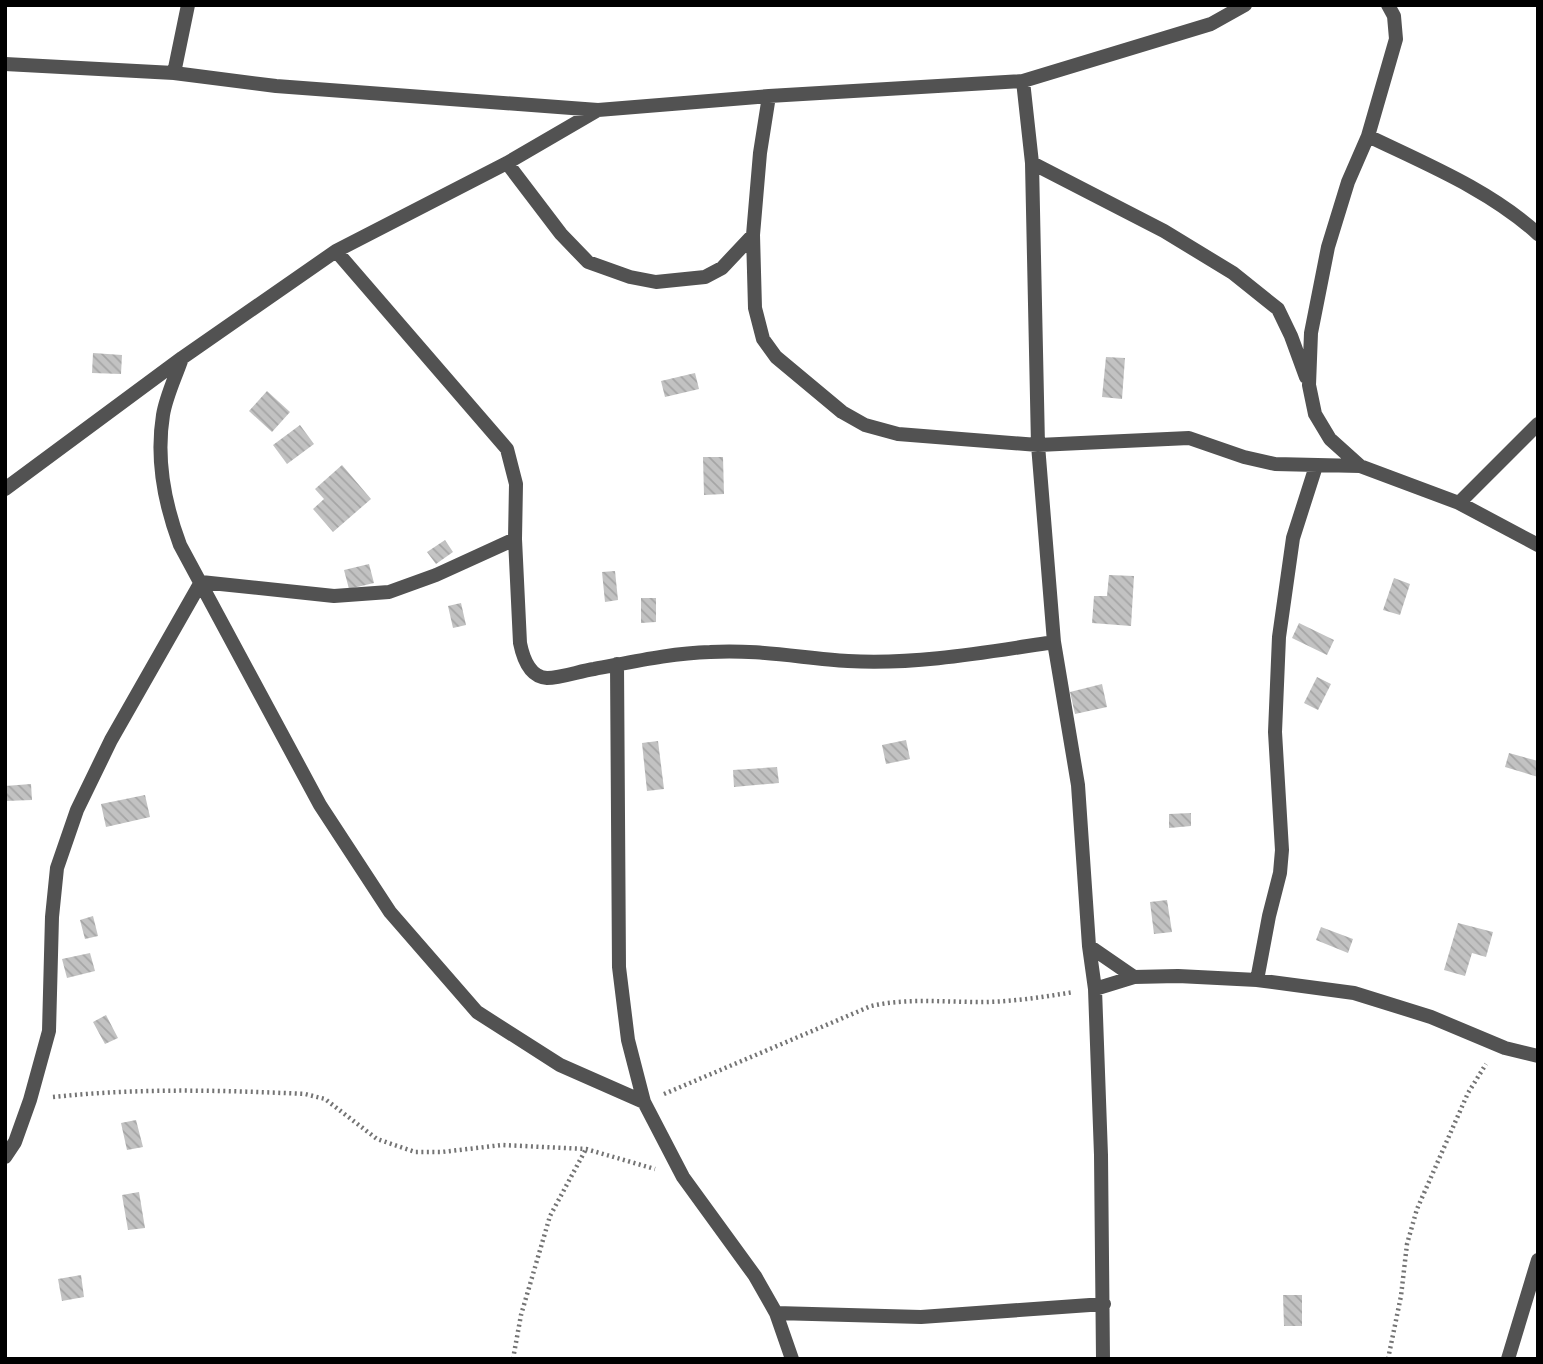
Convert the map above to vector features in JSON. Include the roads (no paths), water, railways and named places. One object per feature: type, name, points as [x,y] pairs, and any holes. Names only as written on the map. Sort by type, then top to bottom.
[{"type":"street","points":[[174,73],[188,5]]},
{"type":"street","points":[[5,64],[174,73],[276,86],[598,110],[769,96],[1023,81],[1211,24],[1245,5]]},
{"type":"street","points":[[1309,385],[1311,333],[1328,247],[1348,182],[1368,136],[1396,39],[1394,16],[1388,5]]},
{"type":"street","points":[[1023,81],[1032,163],[1038,445],[1055,642],[1078,785],[1089,946],[1095,989],[1104,1304],[1103,1359]]},
{"type":"street","points":[[769,96],[753,235],[755,308],[763,339],[776,357],[842,412],[865,425],[898,434],[1038,445],[1189,438],[1244,457],[1275,464],[1360,466],[1459,503],[1538,545]]},
{"type":"street","points":[[5,489],[182,358],[336,251],[507,163],[598,110]]},
{"type":"street","points":[[1368,136],[1449,175],[1517,215],[1538,234]]},
{"type":"street","points":[[507,163],[561,234],[588,262],[630,277],[656,282],[705,277],[722,268],[753,235]]},
{"type":"street","points":[[1032,163],[1164,232],[1233,273],[1278,309],[1309,385],[1315,414],[1330,439],[1360,466]]},
{"type":"street","points":[[336,251],[507,449],[516,484],[515,539],[520,643],[523,659],[534,674],[547,678],[617,664],[709,652],[780,653],[849,661],[909,660],[1055,642]]},
{"type":"street","points":[[182,358],[163,414],[161,450],[169,517],[180,545],[320,805],[390,912],[477,1012],[561,1065],[644,1102]]},
{"type":"street","points":[[1459,503],[1538,424]]},
{"type":"street","points":[[1257,980],[1280,873],[1282,850],[1275,732],[1279,637],[1293,538],[1316,466]]},
{"type":"street","points":[[201,582],[334,596],[389,592],[436,575],[515,539]]},
{"type":"street","points":[[5,1157],[15,1142],[30,1100],[48,1031],[52,917],[57,868],[77,810],[111,740],[201,582]]},
{"type":"street","points":[[617,664],[619,967],[628,1040],[644,1102],[683,1177],[755,1276],[776,1313],[792,1359]]},
{"type":"street","points":[[1089,946],[1133,977]]},
{"type":"street","points":[[1095,989],[1133,977],[1178,976],[1257,980],[1354,993],[1431,1017],[1505,1048],[1538,1056]]},
{"type":"street","points":[[1508,1359],[1538,1260]]},
{"type":"street","points":[[776,1313],[921,1317],[1104,1304]]}]
